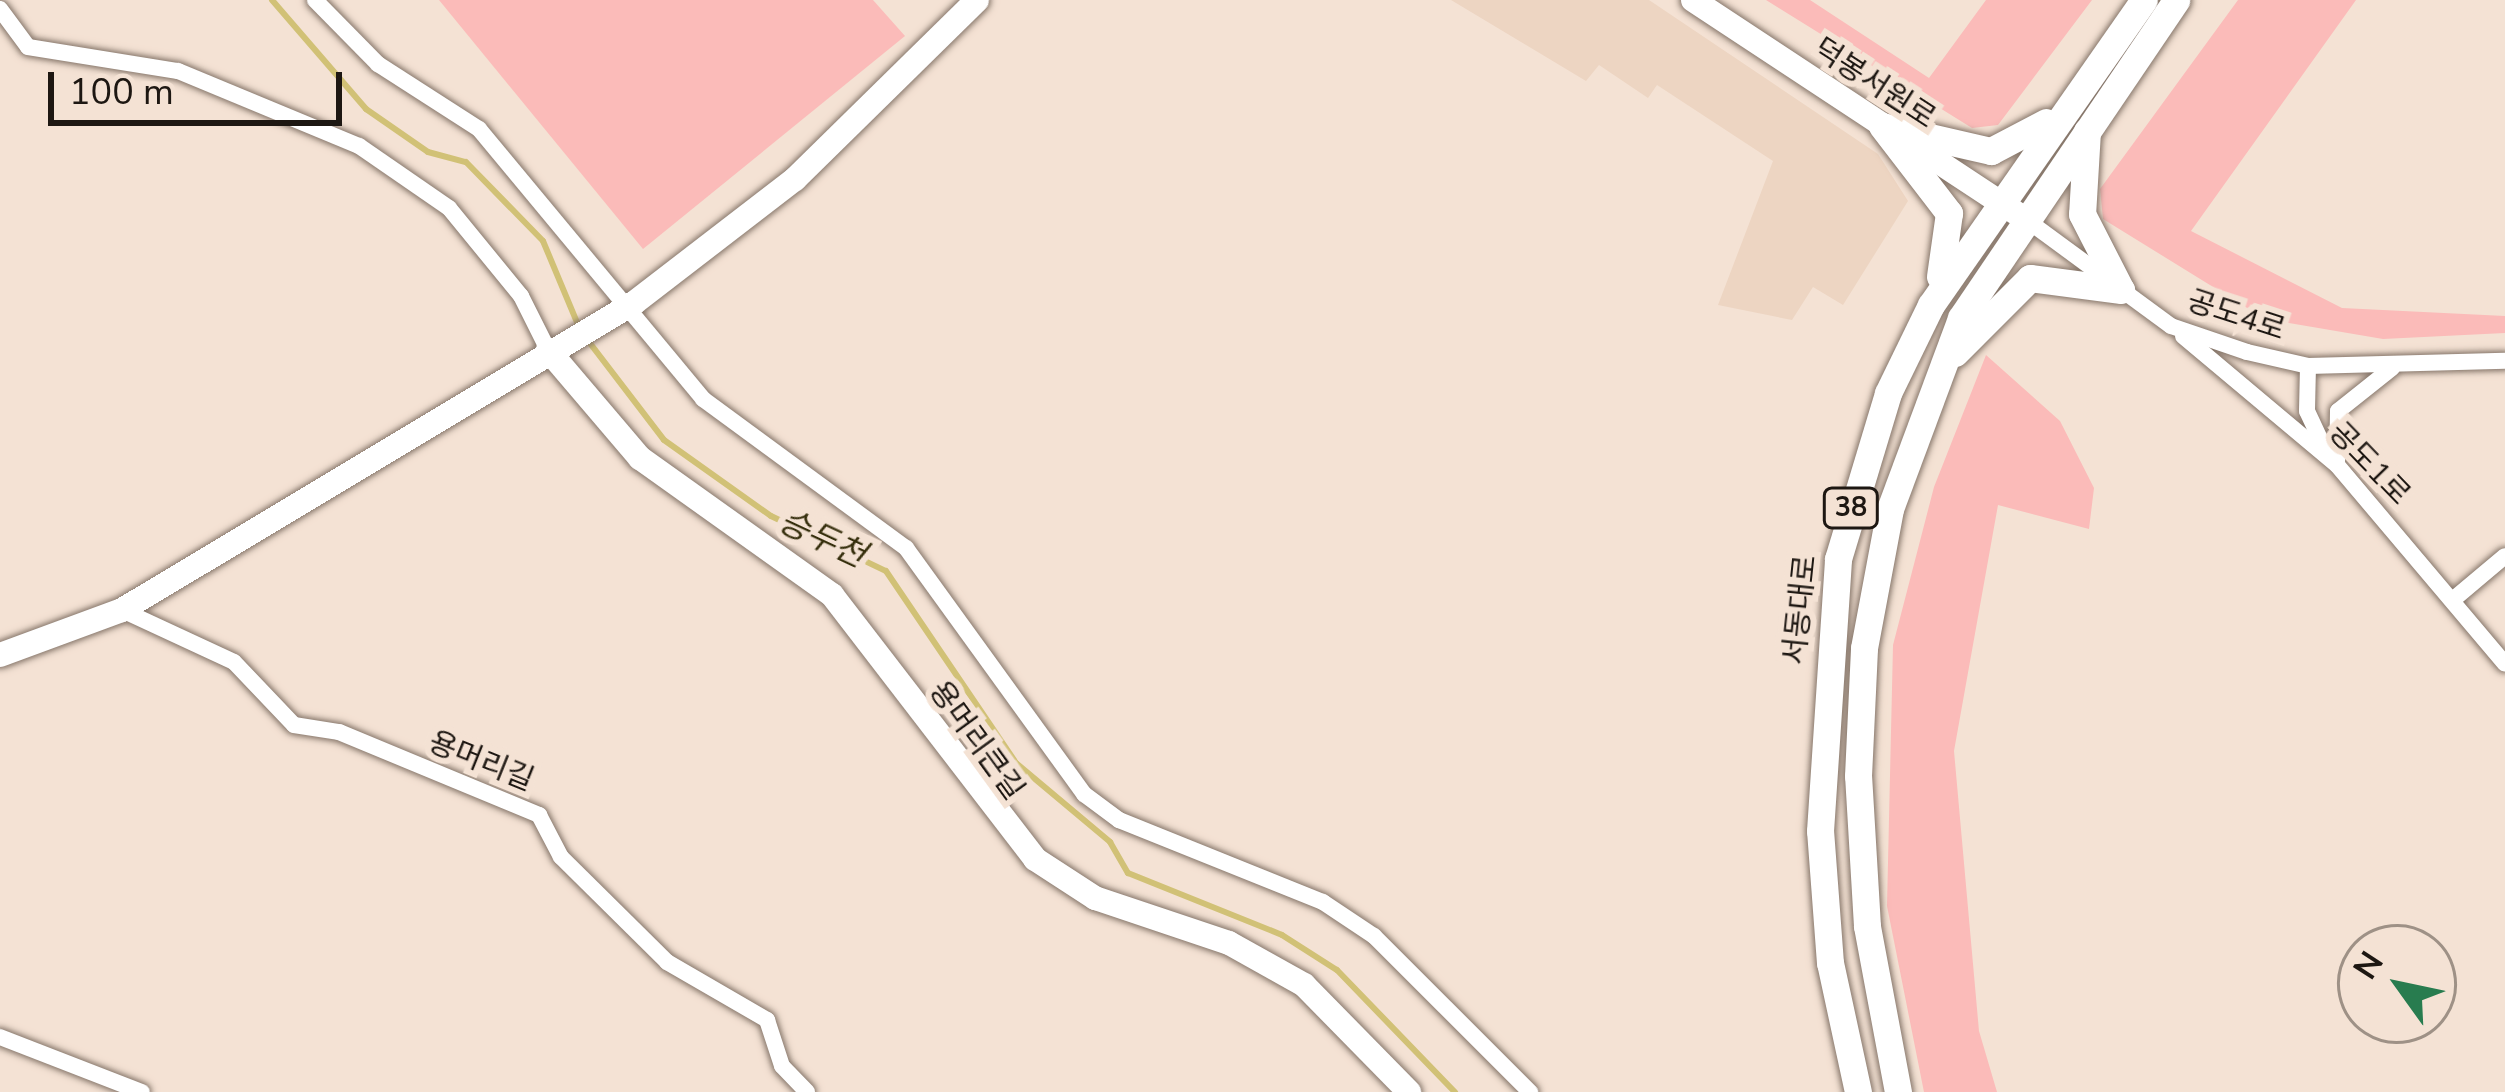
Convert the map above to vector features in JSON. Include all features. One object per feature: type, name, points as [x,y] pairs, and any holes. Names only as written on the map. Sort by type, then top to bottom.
[{"type":"main road","name":"서동대로","points":[[2079,115],[2144,0]]},
{"type":"main road","name":"서동대로","points":[[1858,1092],[1830,963],[1820,831],[1838,559],[1888,393],[1931,305],[2011,210],[2079,115],[2176,0]]},
{"type":"main road","points":[[1882,126],[1991,151],[2079,115],[2082,214],[2121,290]]},
{"type":"main road","points":[[1882,126],[1949,213],[1931,305]]},
{"type":"main road","name":"서동대로","points":[[1898,1092],[1867,926],[1860,709],[1879,555],[1940,370],[2011,210]]},
{"type":"main road","points":[[1940,370],[2030,278],[2121,290]]},
{"type":"street","points":[[315,0],[378,64],[479,129],[736,430],[907,548],[1084,794],[1119,820],[1324,902],[1374,936],[1530,1092]]},
{"type":"street","points":[[0,655],[122,610],[628,306],[794,179],[977,0]]},
{"type":"street","name":"덕봉서원로","points":[[1693,0],[2011,210]]},
{"type":"street","points":[[0,9],[28,47],[178,70],[359,146],[448,208],[559,346]]},
{"type":"street","name":"공도4로","points":[[2011,210],[2171,326],[2308,366],[2505,361]]},
{"type":"street","name":"공도1로","points":[[2171,326],[2338,465],[2455,598],[2505,664]]},
{"type":"street","name":"용머리큰길","points":[[559,346],[640,458],[832,596],[1035,860],[1095,898],[1228,943],[1304,985],[1409,1092]]},
{"type":"street","points":[[2308,366],[2307,411],[2338,465]]},
{"type":"street","points":[[2338,465],[2338,411],[2395,366]]},
{"type":"street","points":[[2455,598],[2505,556]]},
{"type":"street","name":"용머리길","points":[[122,610],[234,662],[294,725],[339,732],[539,815],[561,857],[667,962],[767,1020],[782,1066],[807,1092]]},
{"type":"street","points":[[0,1037],[142,1092]]},
{"type":"shaded area","points":[[439,0],[873,0],[905,36],[643,249]]},
{"type":"shaded area","points":[[1451,0],[1649,0],[1878,154],[1908,201],[1843,305],[1813,287],[1792,320],[1718,305],[1773,161],[1657,85],[1648,98],[1599,65],[1586,81]]},
{"type":"shaded area","points":[[1766,0],[1810,0],[1929,78],[1986,0],[2092,0],[1998,125],[1972,128]]},
{"type":"shaded area","points":[[2238,0],[2356,0],[2191,231],[2342,308],[2505,316],[2505,333],[2383,339],[2265,319],[2103,219],[2100,189]]},
{"type":"shaded area","points":[[1986,355],[2060,421],[2094,488],[2089,529],[1998,505],[1954,751],[1979,1031],[1997,1092],[1924,1092],[1887,906],[1893,645],[1934,487]]},
{"type":"waterway","name":"승두천","points":[[272,0],[366,109],[428,152],[466,162],[543,241],[579,327]]},
{"type":"waterway","points":[[586,338],[664,440],[771,516],[886,571],[1016,763],[1110,842],[1128,873],[1282,935],[1337,970],[1455,1092]]}]
